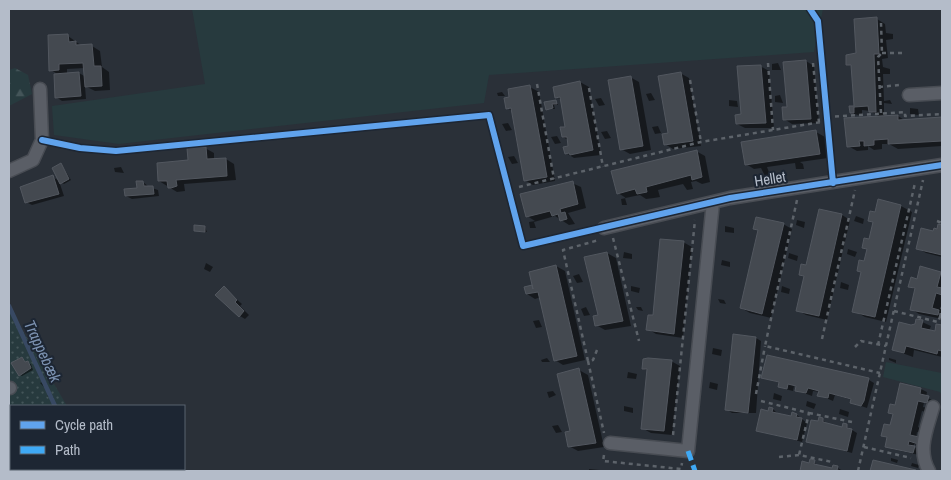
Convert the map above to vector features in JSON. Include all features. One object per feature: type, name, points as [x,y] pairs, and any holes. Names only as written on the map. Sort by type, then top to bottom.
[{"type":"street","points":[[9,171],[33,160],[42,140],[40,89]]},
{"type":"street","points":[[909,90],[942,93]]},
{"type":"street","name":"Hellet","points":[[609,230],[713,202],[942,165]]},
{"type":"street","points":[[610,443],[688,451],[713,202]]},
{"type":"street","points":[[926,466],[922,450],[933,407]]},
{"type":"path","points":[[880,113],[878,57],[882,53],[881,23]]},
{"type":"path","points":[[882,53],[906,53]]},
{"type":"path","points":[[768,63],[773,130]]},
{"type":"path","points":[[814,63],[819,123]]},
{"type":"path","points":[[690,80],[700,142]]},
{"type":"path","points":[[537,84],[554,179]]},
{"type":"path","points":[[879,87],[909,90]]},
{"type":"path","points":[[589,88],[603,167]]},
{"type":"path","points":[[826,107],[828,130]]},
{"type":"path","points":[[519,188],[700,142],[819,123],[827,119],[880,113],[905,112],[905,116],[942,114]]},
{"type":"path","points":[[858,471],[894,311],[922,168]]},
{"type":"path","points":[[878,345],[922,168]]},
{"type":"path","points":[[822,340],[856,192],[854,179]]},
{"type":"path","points":[[756,394],[798,200],[796,188]]},
{"type":"path","points":[[639,341],[609,230],[563,250],[603,430],[610,443],[604,452],[603,461],[681,469],[677,450],[695,217],[693,207]]},
{"type":"path","points":[[937,221],[942,222]]},
{"type":"path","points":[[894,311],[938,322],[941,318],[942,307]]},
{"type":"path","points":[[855,347],[861,341],[886,346]]},
{"type":"path","points":[[765,346],[880,373]]},
{"type":"path","points":[[588,361],[592,360],[597,350]]},
{"type":"path","points":[[761,401],[852,422]]},
{"type":"path","points":[[799,455],[809,413]]},
{"type":"path","points":[[864,447],[926,466]]},
{"type":"path","points":[[779,457],[799,455],[832,462]]},
{"type":"green space","points":[[192,9],[823,9],[814,52],[489,75],[484,103],[119,144],[54,135],[52,106],[205,84]]},
{"type":"green space","points":[[15,68],[28,75],[32,94],[9,106],[9,70]]},
{"type":"green space","points":[[9,307],[66,405],[10,405],[10,470],[105,471],[9,471]]},
{"type":"green space","points":[[886,362],[942,373],[942,396],[940,392],[883,377]]},
{"type":"building","points":[[877,17],[879,54],[874,54],[876,112],[869,112],[868,106],[854,107],[854,113],[850,113],[849,106],[854,106],[851,65],[846,65],[846,55],[856,53],[854,19]]},
{"type":"building","points":[[68,34],[69,42],[76,41],[76,45],[92,44],[94,66],[101,66],[102,86],[85,87],[83,63],[59,64],[59,70],[49,71],[48,35]]},
{"type":"building","points":[[806,60],[811,119],[783,120],[782,107],[787,107],[783,62]]},
{"type":"building","points":[[761,65],[766,123],[736,124],[735,115],[741,114],[737,66]]},
{"type":"building","points":[[79,72],[81,96],[55,98],[54,74]]},
{"type":"building","points":[[681,72],[693,141],[664,145],[662,134],[668,133],[658,76]]},
{"type":"building","points":[[631,76],[643,146],[620,150],[608,80]]},
{"type":"building","points":[[580,81],[593,150],[570,155],[569,153],[565,154],[563,147],[568,146],[567,137],[562,137],[560,127],[565,127],[560,97],[555,98],[553,87]]},
{"type":"building","points":[[530,85],[547,177],[524,181],[511,108],[506,109],[504,98],[509,97],[508,89]]},
{"type":"building","points":[[556,100],[557,104],[552,104],[553,108],[546,110],[544,102]]},
{"type":"building","points":[[898,115],[898,120],[942,117],[942,141],[888,144],[888,139],[874,140],[874,145],[864,146],[864,141],[859,141],[860,146],[847,147],[844,118]]},
{"type":"building","points":[[816,130],[820,154],[745,165],[741,142]]},
{"type":"building","points":[[206,147],[207,159],[226,158],[227,176],[176,180],[177,186],[171,188],[168,188],[167,181],[158,181],[157,163],[188,160],[187,148]]},
{"type":"building","points":[[697,150],[702,177],[692,180],[691,175],[646,187],[647,192],[637,194],[635,189],[617,194],[611,171]]},
{"type":"building","points":[[61,163],[69,179],[60,184],[52,168]]},
{"type":"building","points":[[53,175],[59,194],[25,203],[20,187]]},
{"type":"building","points":[[136,181],[143,181],[144,186],[153,186],[154,194],[125,196],[124,189],[137,188]]},
{"type":"building","points":[[573,181],[578,204],[560,209],[561,213],[565,212],[567,219],[560,221],[558,214],[552,216],[550,211],[526,217],[520,194]]},
{"type":"building","points":[[878,199],[901,205],[875,317],[852,312],[861,272],[857,271],[859,260],[864,261],[867,249],[862,248],[864,238],[869,239],[873,222],[868,221],[870,211],[875,212]]},
{"type":"building","points":[[819,209],[842,214],[819,316],[796,311],[804,276],[799,275],[801,264],[806,265]]},
{"type":"building","points":[[756,217],[784,223],[762,314],[740,308],[758,230],[753,229]]},
{"type":"building","points":[[938,224],[942,225],[942,255],[916,249],[921,228],[933,231],[934,228],[937,229]]},
{"type":"building","points":[[194,225],[205,226],[205,232],[194,231]]},
{"type":"building","points":[[660,239],[684,241],[674,334],[646,330],[648,315],[653,315]]},
{"type":"building","points":[[607,252],[623,321],[595,326],[593,316],[598,315],[584,257]]},
{"type":"building","points":[[556,265],[577,356],[554,361],[538,292],[526,294],[524,287],[532,285],[533,289],[529,272]]},
{"type":"building","points":[[920,266],[941,272],[937,287],[942,288],[942,295],[936,293],[932,308],[939,310],[938,315],[910,310],[915,288],[908,287],[911,277],[917,279]]},
{"type":"building","points":[[224,286],[244,311],[239,317],[215,295]]},
{"type":"building","points":[[916,319],[923,320],[921,328],[935,331],[936,324],[942,325],[942,351],[938,350],[937,354],[906,346],[904,353],[892,350],[899,322],[911,325],[915,324]]},
{"type":"building","points":[[733,334],[756,337],[748,413],[725,410]]},
{"type":"building","points":[[767,355],[869,378],[864,401],[861,406],[850,403],[851,399],[829,393],[828,398],[817,396],[819,391],[808,388],[806,393],[795,391],[796,386],[788,384],[787,389],[778,387],[779,382],[761,378]]},
{"type":"building","points":[[22,357],[25,362],[28,361],[31,368],[19,376],[11,363]]},
{"type":"building","points":[[643,359],[672,360],[664,431],[641,429],[647,369],[642,369]]},
{"type":"building","points":[[579,368],[596,443],[568,447],[565,432],[570,431],[557,374]]},
{"type":"building","points":[[900,383],[921,388],[920,394],[929,396],[927,403],[918,401],[910,435],[919,437],[918,444],[909,441],[908,445],[915,446],[913,453],[885,447],[887,437],[881,436],[884,424],[890,425],[893,414],[888,413],[890,404],[895,405]]},
{"type":"building","points":[[769,407],[773,408],[772,412],[791,416],[792,412],[797,414],[796,417],[802,418],[797,440],[756,431],[761,409],[768,411]]},
{"type":"building","points":[[819,417],[823,418],[823,422],[842,427],[843,423],[847,424],[847,428],[852,429],[847,451],[806,442],[811,420],[818,421]]},
{"type":"building","points":[[810,459],[815,460],[814,464],[832,468],[833,465],[838,466],[837,470],[842,471],[800,471],[802,461],[809,463]]},
{"type":"building","points":[[873,460],[916,470],[916,471],[870,471]]},
{"type":"waterway","name":"Trappebæk","points":[[9,306],[55,405]]},
{"type":"marked path","points":[[688,451],[695,471]]},
{"type":"cycle path","points":[[810,9],[818,21],[833,183]]},
{"type":"cycle path","points":[[42,140],[80,148],[116,151],[489,115],[523,246],[730,198],[942,165]]}]
